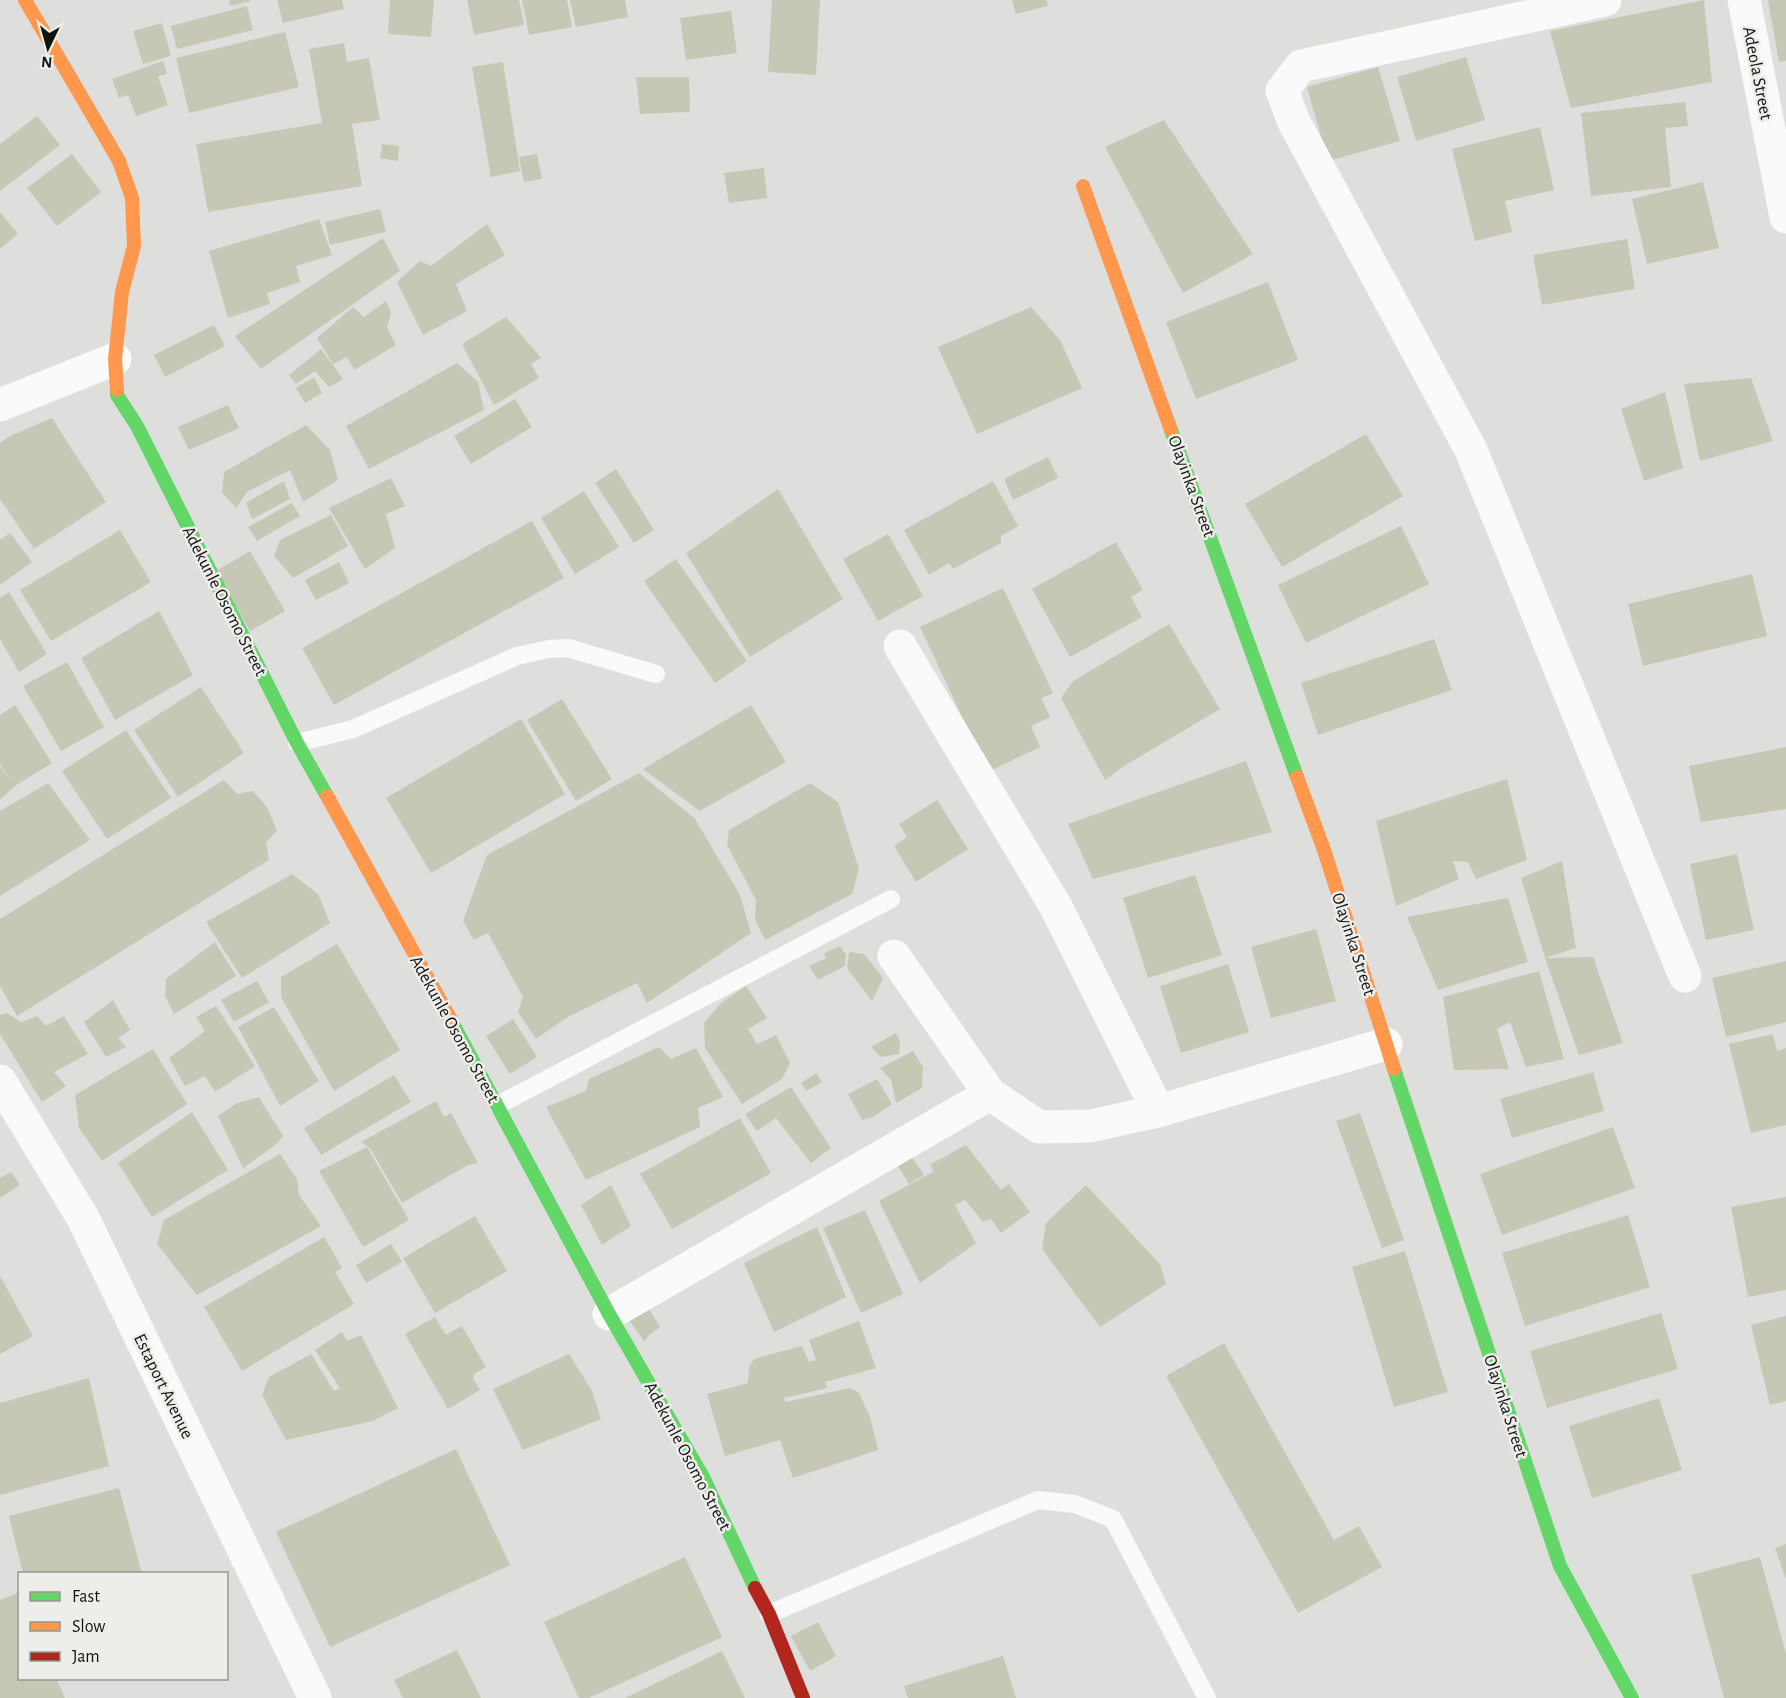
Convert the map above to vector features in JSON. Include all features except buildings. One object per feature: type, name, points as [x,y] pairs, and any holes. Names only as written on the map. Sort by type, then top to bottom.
[{"type":"street","name":"Adekunle Osomo Street","points":[[25,0],[119,160],[132,198],[134,246],[122,292],[115,359],[117,395],[137,426],[297,743],[498,1105],[609,1314],[704,1477],[751,1581],[769,1614],[803,1698]]},
{"type":"street","points":[[1605,0],[1300,66],[1282,91],[1294,122],[1471,450],[1686,976]]},
{"type":"street","name":"Adeola Street","points":[[1744,0],[1786,217]]},
{"type":"street","name":"Olayinka Street","points":[[1083,186],[1324,850],[1386,1044],[1560,1566],[1632,1698]]},
{"type":"street","points":[[0,405],[115,359]]},
{"type":"street","points":[[900,646],[1056,908],[1158,1110]]},
{"type":"street","points":[[894,956],[990,1094],[1040,1127],[1090,1126],[1158,1110],[1386,1044]]},
{"type":"street","name":"Estaport Avenue","points":[[0,1081],[83,1218],[315,1698]]},
{"type":"street","points":[[609,1314],[990,1094]]},
{"type":"lane","points":[[297,743],[353,729],[517,657],[549,649],[568,648],[656,674]]},
{"type":"lane","points":[[498,1105],[891,899]]},
{"type":"lane","points":[[769,1614],[1038,1500],[1075,1504],[1113,1519],[1206,1698]]},
{"type":"traffic: fast","points":[[117,390],[117,395],[137,426],[297,743],[327,796]]},
{"type":"traffic: fast","points":[[1171,430],[1297,777]]},
{"type":"traffic: fast","points":[[451,1020],[609,1314],[703,1477],[755,1588]]},
{"type":"traffic: fast","points":[[1394,1069],[1560,1566],[1632,1698]]},
{"type":"traffic: slow","points":[[25,0],[119,161],[132,198],[134,246],[122,292],[115,359],[117,390]]},
{"type":"traffic: slow","points":[[1083,186],[1171,430]]},
{"type":"traffic: slow","points":[[1297,777],[1324,850],[1394,1069]]},
{"type":"traffic: slow","points":[[327,796],[451,1020]]},
{"type":"traffic: jam","points":[[755,1588],[769,1614],[803,1698]]}]
